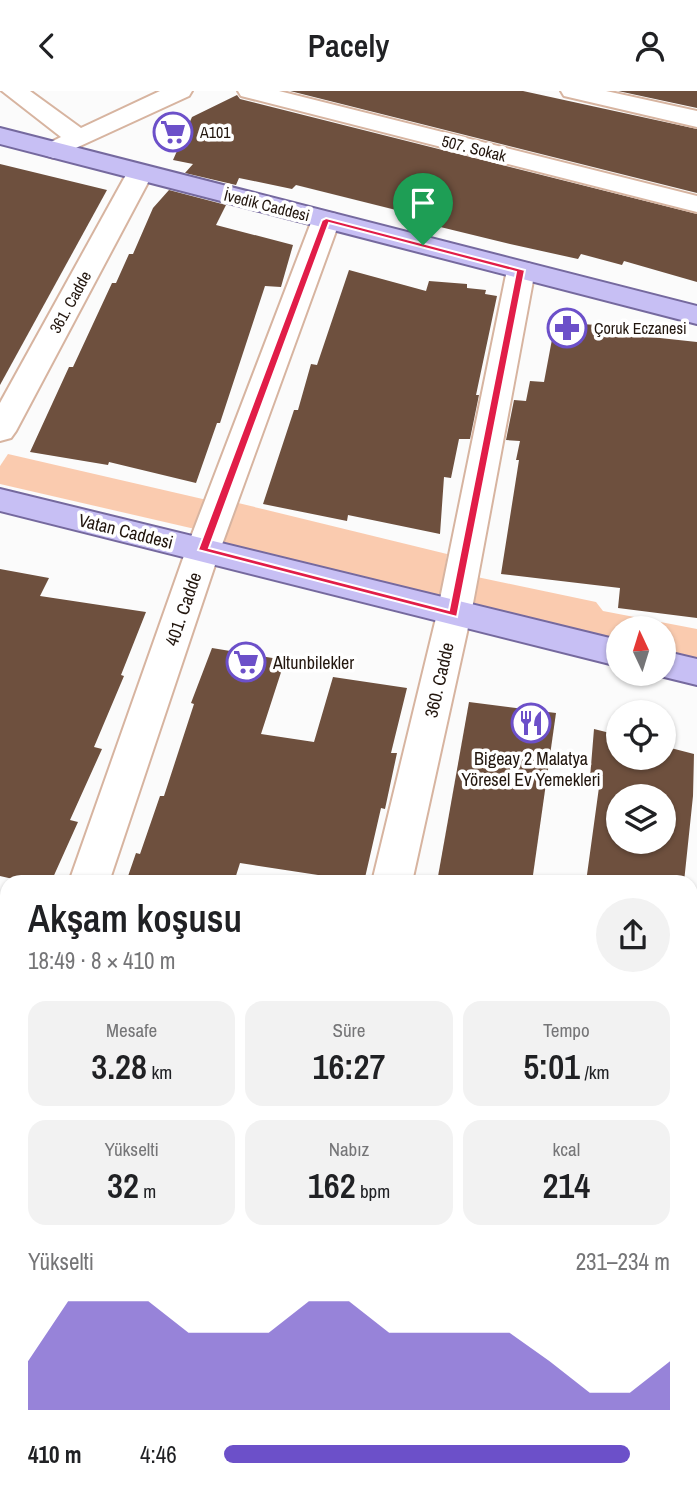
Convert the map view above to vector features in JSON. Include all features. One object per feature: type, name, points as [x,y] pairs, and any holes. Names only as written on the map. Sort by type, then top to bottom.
[{"type":"main road","name":"İvedik Caddesi","points":[[0,136],[697,315]]},
{"type":"main road","name":"Vatan Caddesi","points":[[0,499],[606,650]]},
{"type":"main road","points":[[676,667],[697,672]]},
{"type":"street","points":[[14,91],[79,138]]},
{"type":"street","points":[[54,150],[180,91]]},
{"type":"street","name":"507. Sokak","points":[[250,91],[697,204]]},
{"type":"street","points":[[573,91],[697,119]]},
{"type":"street","name":"361. Cadde","points":[[0,431],[140,173]]},
{"type":"street","name":"401. Cadde","points":[[91,875],[203,550],[326,220]]},
{"type":"street","name":"360. Cadde","points":[[394,875],[454,614],[521,270]]},
{"type":"shaded area","points":[[8,454],[207,500],[195,529],[0,484],[0,466]]},
{"type":"shaded area","points":[[234,502],[447,554],[441,600],[218,541]]},
{"type":"shaded area","points":[[477,577],[596,602],[603,611],[629,616],[606,616],[606,641],[471,606]]},
{"type":"shaded area","points":[[676,625],[697,629],[697,665],[676,659]]},
{"type":"building","points":[[290,91],[523,91],[697,129],[697,193]]},
{"type":"building","points":[[618,91],[697,91],[697,108]]},
{"type":"building","points":[[237,95],[240,99],[697,214],[697,282],[624,261],[622,265],[581,254],[578,259],[510,244],[428,224],[432,219],[296,185],[292,189],[239,178],[236,185],[185,173],[193,164],[173,160],[192,117]]},
{"type":"building","points":[[0,164],[107,190],[0,385]]},
{"type":"building","points":[[169,190],[226,205],[216,225],[293,245],[281,287],[265,286],[220,423],[217,423],[196,483],[109,462],[108,465],[30,452],[112,283],[116,283],[129,254],[133,254],[153,208]]},
{"type":"building","points":[[349,270],[426,291],[429,281],[467,284],[467,288],[486,290],[485,294],[497,296],[476,395],[479,395],[470,439],[459,439],[451,478],[444,477],[440,534],[348,515],[347,521],[263,504],[294,410],[298,410],[311,364],[317,365]]},
{"type":"building","points":[[556,318],[596,325],[595,331],[697,342],[697,618],[618,608],[620,588],[501,574],[519,460],[516,460],[520,441],[506,440],[514,400],[526,401],[530,381],[544,382]]},
{"type":"building","points":[[0,569],[49,578],[40,596],[146,612],[121,675],[124,676],[94,747],[102,749],[70,820],[78,822],[54,875],[0,875]]},
{"type":"building","points":[[212,648],[285,660],[261,734],[314,742],[333,677],[407,688],[391,753],[397,753],[385,809],[381,808],[366,875],[318,875],[240,863],[236,875],[128,875],[136,853],[140,854],[160,796],[164,796],[194,704],[191,703]]},
{"type":"building","points":[[469,702],[556,713],[533,875],[438,875]]},
{"type":"building","points":[[594,729],[606,732],[606,770],[676,770],[676,749],[694,754],[693,796],[685,875],[587,875],[600,780],[590,778]]},
{"type":"place","name":"A101","points":[[173,132]]},
{"type":"place","name":"Çoruk Eczanesi","points":[[567,328]]},
{"type":"place","name":"Altunbilekler","points":[[246,662]]},
{"type":"place","name":"Bigeay 2 Malatya Yöresel Ev Yemekleri","points":[[531,723]]},
{"type":"route","points":[[326,220],[423,245],[521,270],[454,614],[203,550],[326,220]]}]
